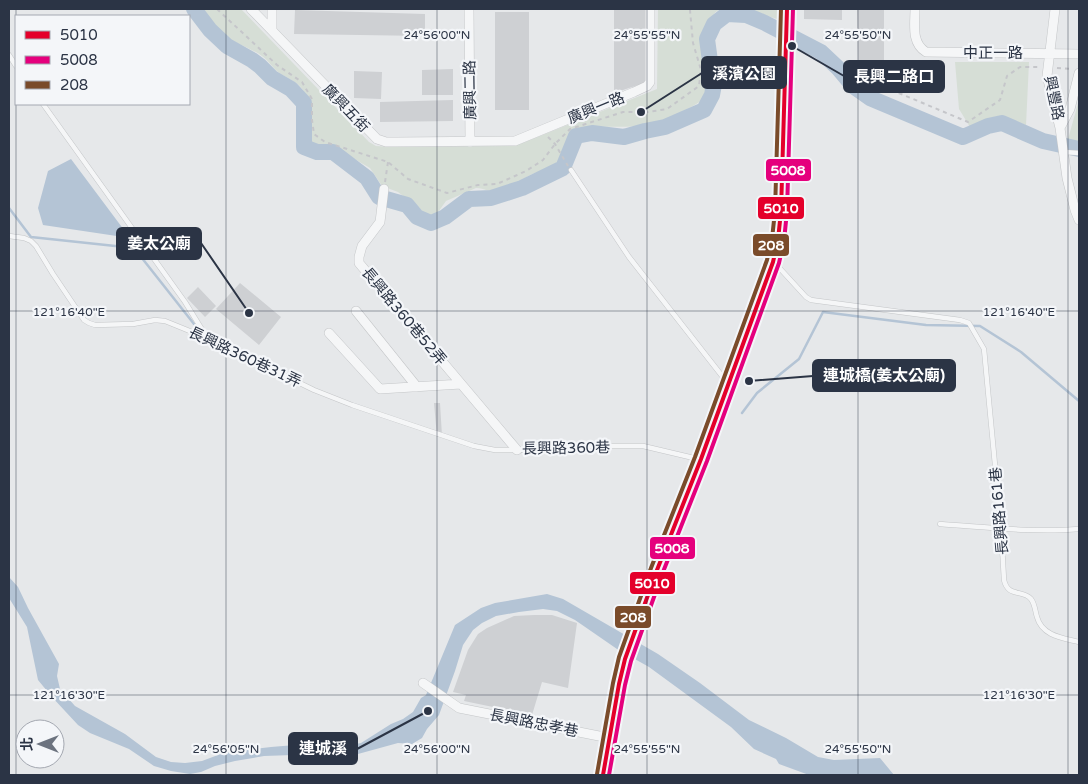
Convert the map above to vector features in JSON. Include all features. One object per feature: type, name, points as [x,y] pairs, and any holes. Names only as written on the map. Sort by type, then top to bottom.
[{"type":"main road","points":[[604,775],[619,684],[630,646],[773,262],[781,212],[787,9]]},
{"type":"street","name":"廣興五街","points":[[251,9],[377,139],[386,142],[470,142]]},
{"type":"street","points":[[272,9],[272,30]]},
{"type":"street","name":"廣興二路","points":[[469,9],[470,142]]},
{"type":"street","name":"廣興一路","points":[[470,142],[515,141],[647,86],[650,82],[650,9]]},
{"type":"street","name":"中正一路","points":[[915,9],[916,42],[920,49],[926,52],[1079,54]]},
{"type":"street","name":"興豐路","points":[[1055,9],[1047,76],[1061,133]]},
{"type":"street","name":"興豐路","points":[[1061,133],[1070,109],[1079,71]]},
{"type":"street","points":[[1061,133],[1067,178],[1079,220]]},
{"type":"street","name":"長興路360巷52弄","points":[[384,189],[380,222],[362,246],[359,263],[461,384]]},
{"type":"street","points":[[356,311],[417,387]]},
{"type":"street","points":[[329,333],[380,389],[461,384]]},
{"type":"street","name":"長興路360巷","points":[[461,384],[516,450]]},
{"type":"street","name":"長興路忠孝巷","points":[[423,683],[459,708],[609,738]]},
{"type":"lane","points":[[44,105],[185,302],[207,338]]},
{"type":"lane","points":[[1063,151],[1079,153]]},
{"type":"lane","points":[[571,170],[629,257],[728,384]]},
{"type":"lane","name":"長興路360巷31弄","points":[[9,236],[24,238],[36,246],[52,274],[78,312],[89,323],[95,325],[133,324],[155,320],[172,324],[207,338],[314,390],[352,405],[474,446],[495,450],[516,450]]},
{"type":"lane","name":"長興路161巷","points":[[773,262],[806,297],[812,300],[960,320],[969,323],[984,348],[1006,586],[1011,590],[1028,596],[1032,600],[1038,622],[1042,627],[1054,636],[1079,642]]},
{"type":"lane","name":"長興路360巷","points":[[516,450],[643,446],[701,459]]},
{"type":"lane","points":[[940,524],[1001,528],[1079,529]]},
{"type":"path","points":[[855,62],[872,84],[894,91],[968,122],[1000,100],[1007,76],[1020,67],[1048,67],[1079,71]]},
{"type":"path","points":[[541,131],[555,144],[571,170]]},
{"type":"path","points":[[384,189],[388,162]]},
{"type":"shaded area","points":[[204,9],[241,9],[369,142],[376,146],[391,147],[515,146],[657,89],[658,9],[724,9],[714,14],[703,36],[702,48],[710,74],[711,87],[699,102],[673,117],[653,124],[578,129],[570,138],[567,152],[553,166],[530,175],[501,193],[476,188],[446,201],[436,215],[430,217],[398,192],[382,186],[370,168],[339,150],[327,147],[313,148],[310,146],[307,132],[308,111],[306,97],[301,87],[278,72],[262,56],[221,33]]},
{"type":"shaded area","points":[[746,9],[777,9],[777,19]]},
{"type":"shaded area","points":[[955,62],[1029,62],[1026,125],[1004,117],[970,127],[959,109]]},
{"type":"shaded area","points":[[1079,100],[1079,143],[1068,139]]},
{"type":"water","points":[[71,159],[130,238],[43,225],[38,208],[48,171]]},
{"type":"water","points":[[9,577],[18,587],[59,664],[57,676],[60,689],[75,706],[125,734],[156,757],[171,762],[202,761],[226,752],[271,747],[295,745],[339,747],[361,743],[413,712],[421,698],[426,695],[455,625],[481,608],[495,603],[547,594],[563,599],[658,654],[749,720],[786,738],[818,757],[834,760],[880,758],[894,775],[809,775],[779,764],[776,759],[754,749],[731,727],[649,667],[617,649],[575,620],[557,611],[543,609],[496,616],[473,630],[463,645],[439,715],[422,738],[412,744],[398,743],[358,754],[264,756],[235,761],[190,774],[171,771],[154,766],[129,749],[90,733],[78,725],[52,697],[38,680],[27,627],[9,598]]},
{"type":"building","points":[[614,9],[647,9],[646,81],[614,93]]},
{"type":"building","points":[[804,9],[842,9],[842,20],[804,19]]},
{"type":"building","points":[[857,9],[884,9],[884,62],[858,62]]},
{"type":"building","points":[[295,10],[425,14],[425,36],[294,34]]},
{"type":"building","points":[[495,12],[529,12],[529,110],[495,110]]},
{"type":"building","points":[[453,69],[453,95],[422,95],[422,70]]},
{"type":"building","points":[[354,71],[382,72],[381,99],[354,98]]},
{"type":"building","points":[[453,100],[453,121],[380,122],[380,102]]},
{"type":"building","points":[[240,283],[281,317],[259,345],[216,309]]},
{"type":"building","points":[[198,287],[216,306],[205,317],[187,298]]},
{"type":"building","points":[[434,403],[440,403],[442,436],[437,437]]},
{"type":"building","points":[[552,615],[577,623],[568,688],[542,682],[532,715],[464,701],[466,695],[453,692],[468,650],[478,634],[514,616]]},
{"type":"waterway","points":[[194,9],[210,30],[227,46],[252,60],[272,78],[291,89],[304,103],[304,147],[317,152],[333,152],[367,178],[379,197],[407,205],[417,217],[431,223],[445,217],[469,199],[491,198],[522,188],[563,168],[576,136],[592,133],[624,137],[665,127],[704,110],[712,95],[715,79],[707,39],[714,24],[727,14],[746,15],[821,52],[853,86],[870,98],[963,137],[988,126],[1002,123],[1043,141],[1079,149]]},
{"type":"waterway","points":[[9,208],[31,237],[134,248],[194,324]]},
{"type":"waterway","points":[[742,413],[757,393],[799,359],[823,312],[926,325],[980,326],[1021,352],[1079,401]]},
{"type":"transit line","name":"208","points":[[597,774],[619,657],[767,260],[772,239],[775,211],[781,9]]},
{"type":"transit line","name":"5010","points":[[603,775],[625,659],[773,262],[778,240],[781,211],[787,9]]},
{"type":"transit line","name":"5008","points":[[609,775],[631,661],[663,572],[707,461],[779,263],[784,241],[787,211],[793,9]]},
{"type":"place","name":"長興二路口","points":[[792,46]]},
{"type":"place","name":"溪濱公園","points":[[641,112]]},
{"type":"place","name":"姜太公廟","points":[[249,313]]},
{"type":"place","name":"連城橋(姜太公廟)","points":[[749,381]]},
{"type":"place","name":"連城溪","points":[[428,711]]}]
